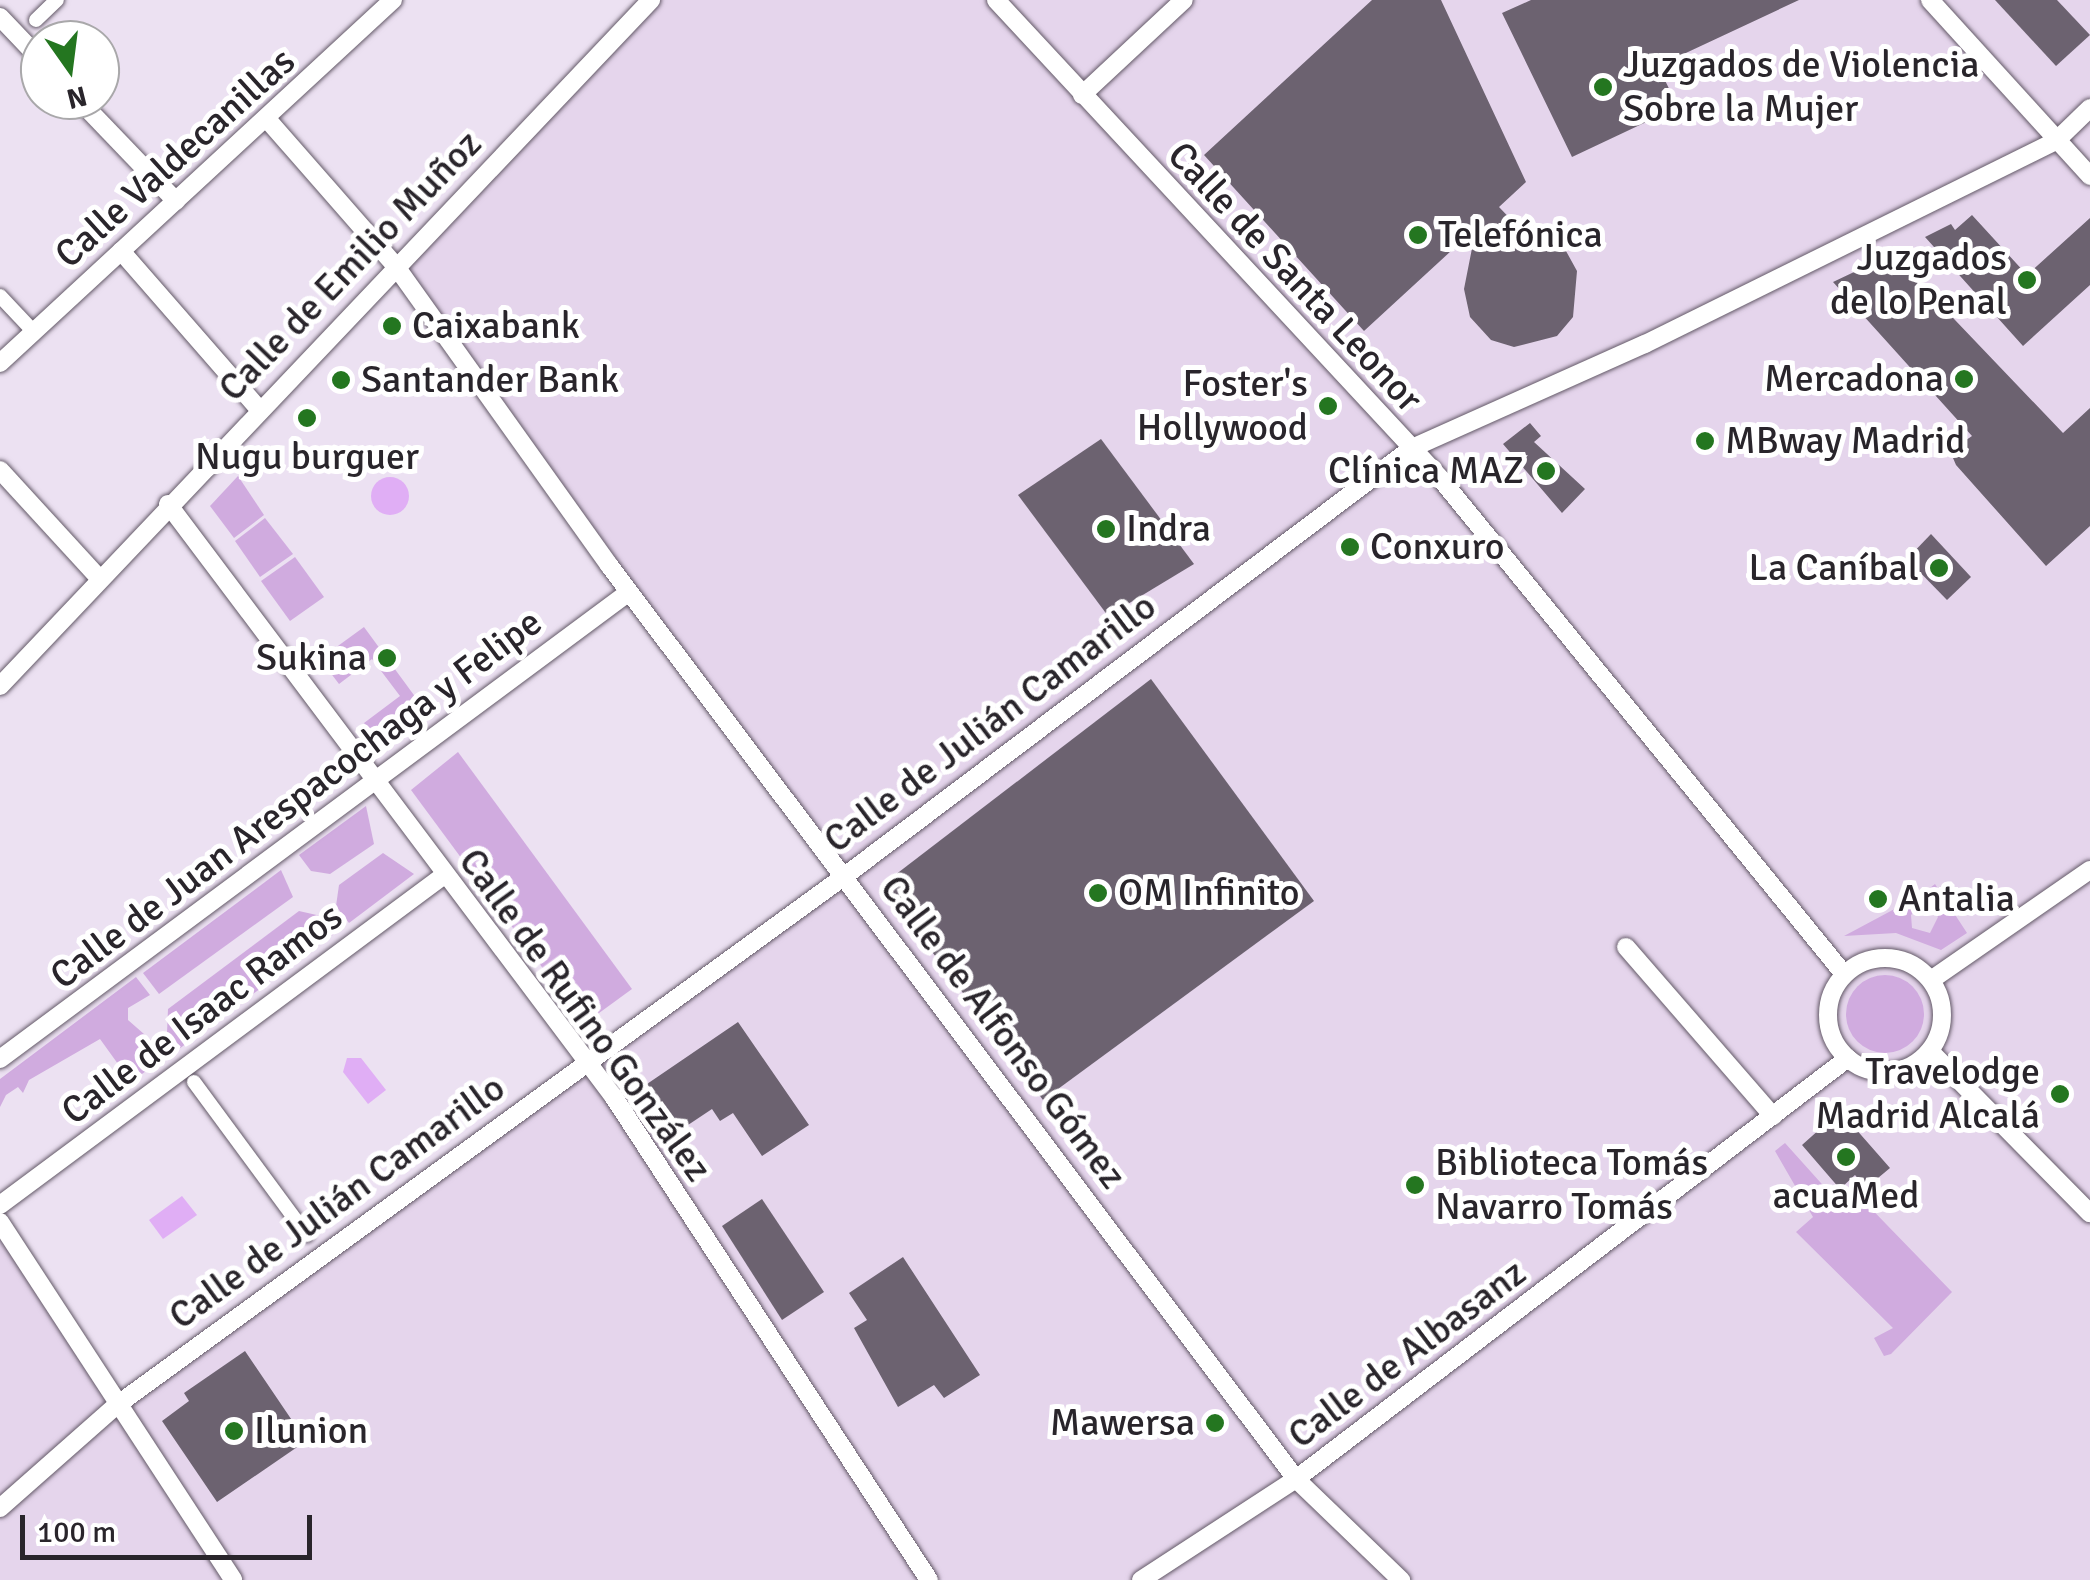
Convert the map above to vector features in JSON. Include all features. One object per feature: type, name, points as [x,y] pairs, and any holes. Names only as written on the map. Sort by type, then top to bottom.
[{"type":"street","points":[[36,20],[57,0]]},
{"type":"street","name":"Calle Valdecanillas","points":[[0,362],[393,0]]},
{"type":"street","name":"Calle de Emilio Muñoz","points":[[0,686],[258,408],[651,0]]},
{"type":"street","name":"Calle de Santa Leonor","points":[[996,0],[1412,448],[1844,974]]},
{"type":"street","points":[[1082,96],[1184,0]]},
{"type":"street","points":[[1930,0],[2090,176]]},
{"type":"street","points":[[0,17],[20,38]]},
{"type":"street","name":"Calle de Julián Camarillo","points":[[0,1508],[117,1406],[586,1060],[846,874],[1412,448],[1645,344],[2057,140],[2090,108]]},
{"type":"street","name":"Calle de Alfonso Gómez","points":[[267,119],[395,265],[630,592],[846,874],[1296,1480],[1400,1580]]},
{"type":"street","points":[[98,120],[176,202]]},
{"type":"street","points":[[121,252],[258,408]]},
{"type":"street","points":[[0,296],[33,331]]},
{"type":"street","points":[[0,470],[100,579]]},
{"type":"street","name":"Calle de Rufino González","points":[[168,504],[443,876],[586,1060],[930,1580]]},
{"type":"street","name":"Calle de Juan Arespacochaga y Felipe","points":[[0,1058],[630,592]]},
{"type":"street","points":[[1931,980],[2090,870]]},
{"type":"street","name":"Calle de Isaac Ramos","points":[[0,1205],[443,876]]},
{"type":"street","points":[[1626,946],[1773,1116]]},
{"type":"street","points":[[1879,958],[1899,959],[1931,980],[1943,1015],[1930,1051],[1881,1072],[1848,1058],[1829,1026],[1828,1008],[1844,974],[1879,958]]},
{"type":"street","points":[[1930,1051],[2090,1213]]},
{"type":"street","name":"Calle de Albasanz","points":[[1141,1580],[1296,1480],[1848,1058]]},
{"type":"street","points":[[194,1082],[307,1235]]},
{"type":"street","points":[[0,1222],[232,1580]]},
{"type":"shaded area","points":[[651,0],[2090,0],[2090,1580],[0,1580],[0,1222],[116,1405],[845,875],[395,265]]},
{"type":"shaded area","points":[[238,476],[264,515],[234,538],[210,506]]},
{"type":"shaded area","points":[[390,477],[404,482],[409,496],[404,510],[390,515],[376,510],[371,496],[376,482]]},
{"type":"shaded area","points":[[265,518],[293,554],[260,577],[235,541]]},
{"type":"shaded area","points":[[295,557],[324,597],[290,621],[261,581]]},
{"type":"shaded area","points":[[364,627],[419,702],[404,713],[409,720],[379,742],[364,723],[400,696],[372,659],[339,684],[320,659]]},
{"type":"shaded area","points":[[458,752],[632,989],[584,1024],[411,790]]},
{"type":"shaded area","points":[[366,806],[374,844],[330,874],[311,871],[299,855]]},
{"type":"shaded area","points":[[383,853],[414,874],[349,923],[336,906],[339,885]]},
{"type":"shaded area","points":[[281,870],[293,897],[159,994],[143,973]]},
{"type":"shaded area","points":[[1935,884],[1967,933],[1941,950],[1896,933],[1844,936],[1917,897],[1922,904],[1911,915],[1912,928],[1930,933],[1938,917],[1922,894]]},
{"type":"shaded area","points":[[299,911],[321,916],[334,934],[179,1049],[167,1033],[168,1009]]},
{"type":"shaded area","points":[[1877,975],[1893,975],[1918,992],[1924,1014],[1918,1036],[1907,1047],[1893,1053],[1877,1053],[1852,1036],[1846,1022],[1846,1006],[1863,981]]},
{"type":"shaded area","points":[[136,977],[150,995],[128,1008],[128,1020],[168,1055],[131,1082],[100,1039],[29,1080],[23,1093],[18,1087],[6,1095],[0,1107],[0,1079]]},
{"type":"shaded area","points":[[347,1058],[361,1058],[386,1090],[368,1104],[343,1072]]},
{"type":"shaded area","points":[[1785,1143],[1838,1202],[1854,1191],[1952,1292],[1891,1354],[1884,1356],[1874,1338],[1893,1328],[1796,1232],[1813,1217],[1775,1151]]},
{"type":"shaded area","points":[[182,1196],[197,1215],[163,1239],[149,1220]]},
{"type":"building","points":[[1372,0],[1441,0],[1526,182],[1499,207],[1522,231],[1566,251],[1577,271],[1573,317],[1557,336],[1514,347],[1491,340],[1470,317],[1464,289],[1476,228],[1364,331],[1204,155]]},
{"type":"building","name":"Juzgados de Violencia Sobre la Mujer","points":[[1531,0],[1799,0],[1658,66],[1678,107],[1572,157],[1502,13]]},
{"type":"building","points":[[1995,0],[2057,0],[2090,35],[2056,66]]},
{"type":"building","name":"Juzgados de lo Penal","points":[[1972,215],[2027,275],[2090,218],[2090,285],[2023,346],[1925,237],[1951,224],[1955,230]]},
{"type":"building","points":[[1892,254],[2063,433],[2090,408],[2090,526],[2046,566],[1956,465],[1950,451],[1972,436],[1833,282]]},
{"type":"building","name":"Clínica MAZ","points":[[1530,423],[1541,436],[1534,442],[1585,489],[1562,513],[1503,444]]},
{"type":"building","name":"Indra","points":[[1101,439],[1194,564],[1108,616],[1018,495]]},
{"type":"building","name":"La Caníbal","points":[[1931,534],[1971,577],[1947,600],[1907,559]]},
{"type":"building","name":"OM Infinito","points":[[1151,679],[1314,901],[1043,1100],[882,885]]},
{"type":"building","points":[[738,1022],[809,1125],[762,1156],[733,1113],[720,1121],[712,1109],[679,1131],[647,1084]]},
{"type":"building","name":"acuaMed","points":[[1840,1111],[1890,1168],[1866,1188],[1855,1175],[1840,1189],[1802,1145]]},
{"type":"building","points":[[762,1199],[824,1292],[782,1320],[722,1226]]},
{"type":"building","points":[[903,1257],[980,1375],[944,1398],[934,1385],[898,1407],[854,1328],[867,1320],[849,1293]]},
{"type":"building","name":"Ilunion","points":[[245,1351],[306,1441],[217,1502],[162,1421],[189,1401],[184,1393]]},
{"type":"place","name":"Juzgados de Violencia Sobre la Mujer","points":[[1603,87]]},
{"type":"place","name":"Telefónica","points":[[1418,235]]},
{"type":"place","name":"Juzgados de lo Penal","points":[[2027,280]]},
{"type":"place","name":"Caixabank","points":[[392,326]]},
{"type":"place","name":"Mercadona","points":[[1964,379]]},
{"type":"place","name":"Santander Bank","points":[[341,380]]},
{"type":"place","name":"Foster's Hollywood","points":[[1328,406]]},
{"type":"place","name":"Nugu burguer","points":[[307,418]]},
{"type":"place","name":"MBway Madrid","points":[[1705,441]]},
{"type":"place","name":"Clínica MAZ","points":[[1546,471]]},
{"type":"place","name":"Indra","points":[[1106,529]]},
{"type":"place","name":"Conxuro","points":[[1350,547]]},
{"type":"place","name":"La Caníbal","points":[[1939,568]]},
{"type":"place","name":"Sukina","points":[[387,658]]},
{"type":"place","name":"OM Infinito","points":[[1098,893]]},
{"type":"place","name":"Antalia","points":[[1878,899]]},
{"type":"place","name":"Travelodge Madrid Alcalá","points":[[2060,1094]]},
{"type":"place","name":"acuaMed","points":[[1846,1157]]},
{"type":"place","name":"Biblioteca Tomás Navarro Tomás","points":[[1415,1185]]},
{"type":"place","name":"Mawersa","points":[[1215,1423]]},
{"type":"place","name":"Ilunion","points":[[234,1431]]}]
